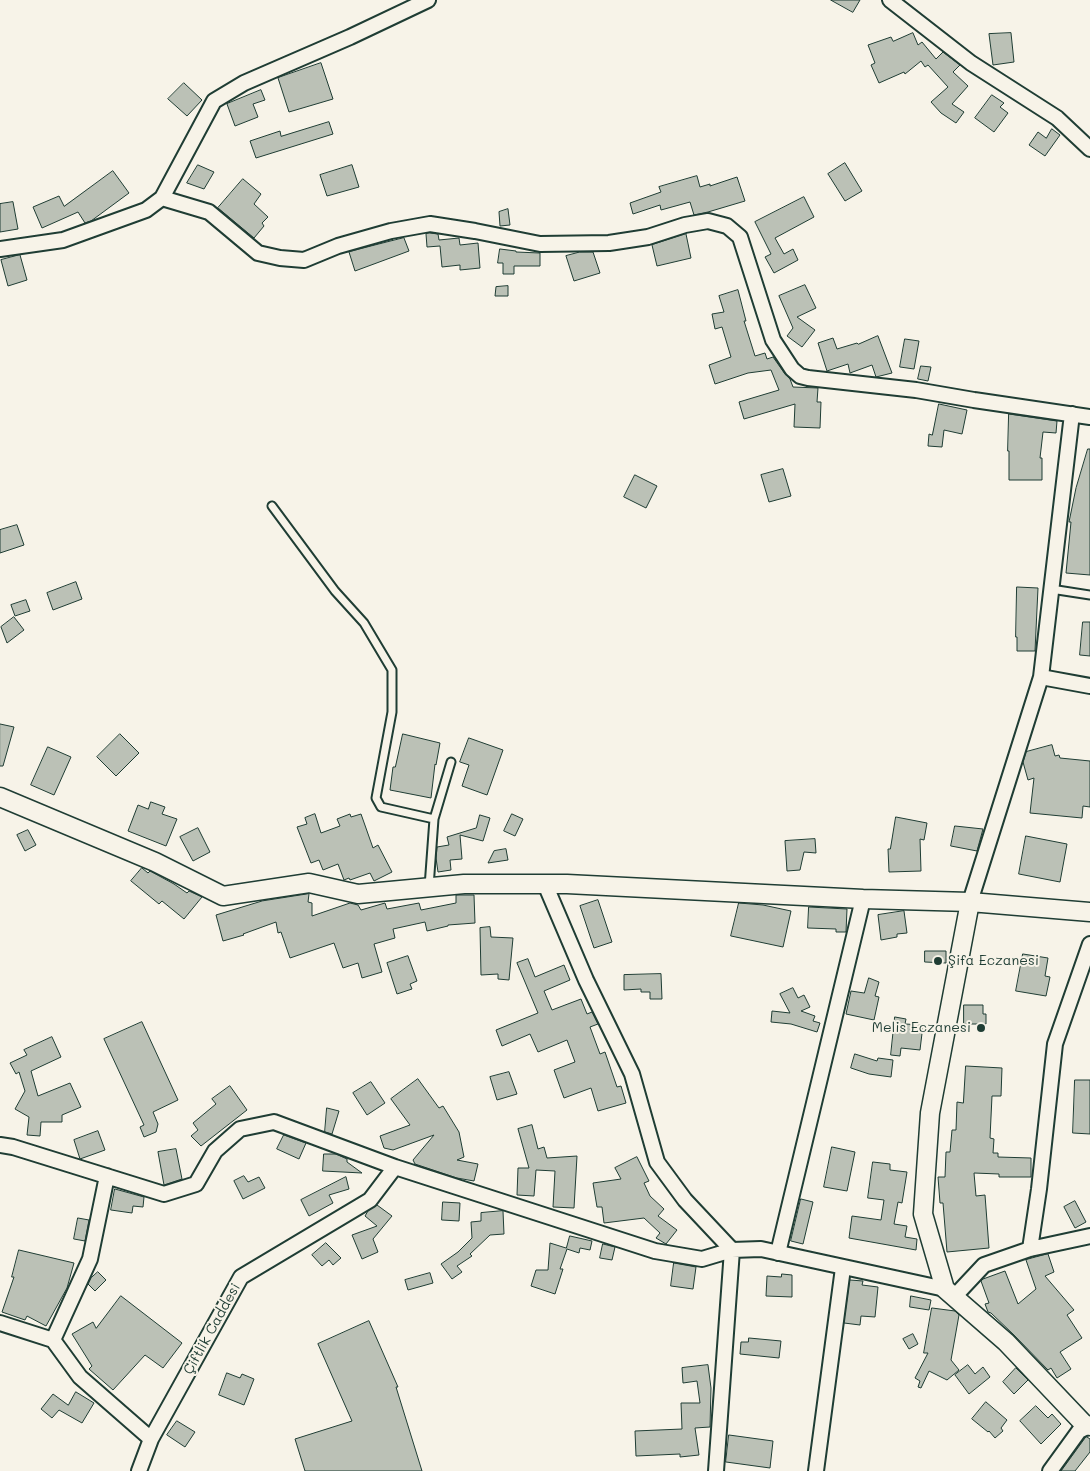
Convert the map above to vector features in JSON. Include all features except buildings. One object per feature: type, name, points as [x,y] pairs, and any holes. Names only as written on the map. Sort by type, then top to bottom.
[{"type":"street","points":[[0,249],[63,240],[146,210],[162,198],[214,101],[244,83],[350,38],[428,0]]},
{"type":"street","points":[[890,0],[970,64],[1057,118],[1090,149]]},
{"type":"street","points":[[162,198],[209,212],[258,253],[280,258],[304,260],[338,246],[391,231],[430,224],[540,244],[568,244],[609,243],[648,237],[685,225],[708,221],[726,226],[740,237],[773,340],[792,369],[800,376],[916,390],[1090,417]]},
{"type":"street","points":[[949,1293],[923,1214],[930,1113],[970,902],[1041,676],[1072,414]]},
{"type":"street","points":[[1041,676],[1090,686]]},
{"type":"street","points":[[0,797],[155,862],[223,896],[309,883],[358,894],[464,884],[567,884],[863,899],[970,902],[1090,912]]},
{"type":"street","points":[[545,884],[586,980],[632,1074],[657,1162],[685,1200],[732,1250],[716,1471]]},
{"type":"street","points":[[778,1253],[863,899]]},
{"type":"street","points":[[1030,1249],[1039,1189],[1055,1044],[1090,944]]},
{"type":"street","points":[[0,1145],[13,1147],[164,1194],[196,1184],[215,1151],[240,1129],[274,1122],[395,1167],[655,1251],[702,1259],[732,1250],[761,1249],[949,1293],[1006,1342],[1084,1424],[1090,1426]]},
{"type":"street","name":"Çiftlik Caddesi","points":[[139,1471],[151,1439],[240,1277],[370,1200],[395,1167]]},
{"type":"street","points":[[53,1340],[90,1259],[107,1176]]},
{"type":"street","points":[[949,1293],[984,1265],[1030,1249],[1090,1236]]},
{"type":"street","points":[[816,1471],[843,1268]]},
{"type":"street","points":[[0,1323],[53,1340],[80,1377],[151,1439]]},
{"type":"street","points":[[1050,1471],[1079,1431],[1090,1426]]},
{"type":"lane","points":[[272,506],[335,591],[364,623],[392,670],[392,712],[376,798],[381,807],[434,819]]},
{"type":"lane","points":[[1051,589],[1090,595]]},
{"type":"lane","points":[[429,887],[434,819],[451,762]]},
{"type":"place","name":"Şifa Eczanesi","points":[[938,961]]},
{"type":"place","name":"Melis Eczanesi","points":[[981,1028]]}]
